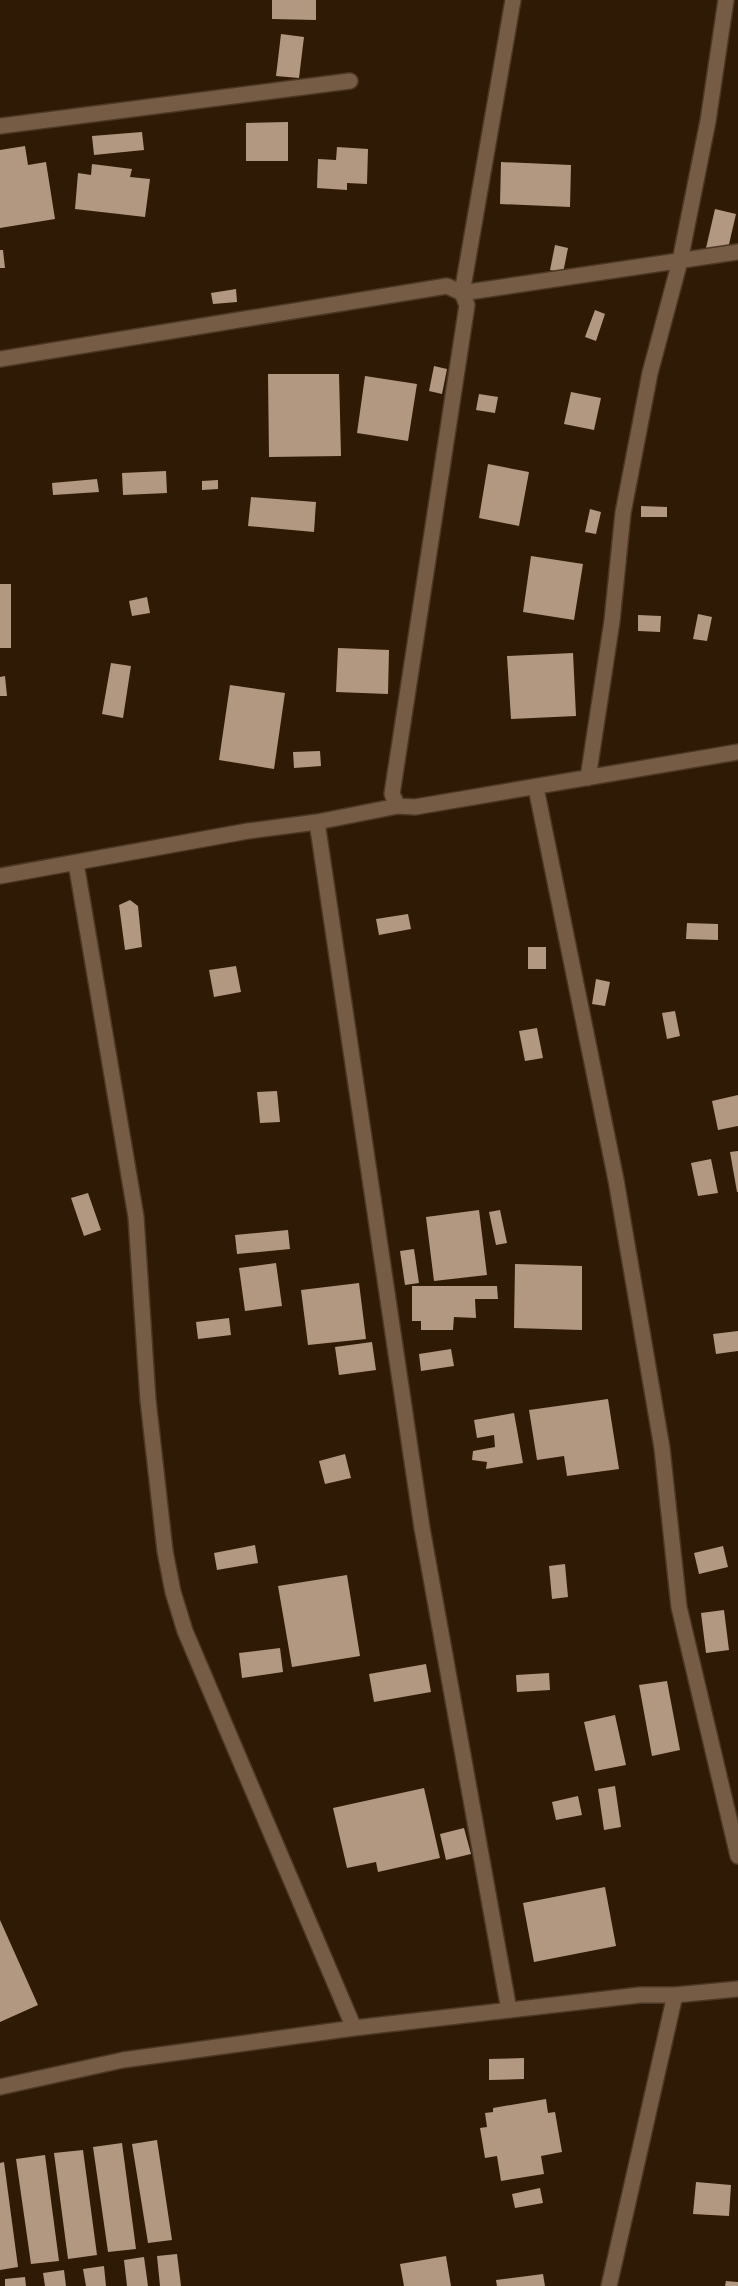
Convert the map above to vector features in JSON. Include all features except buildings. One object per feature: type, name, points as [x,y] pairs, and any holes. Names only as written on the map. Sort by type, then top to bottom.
[{"type":"street","points":[[398,806],[392,794],[467,305],[462,293],[513,0]]},
{"type":"street","points":[[588,778],[612,621],[623,513],[650,373],[680,261],[708,121],[726,0]]},
{"type":"street","points":[[0,126],[350,81]]},
{"type":"street","points":[[0,360],[447,286],[462,293],[738,252]]},
{"type":"street","points":[[0,876],[248,831],[317,822],[398,806],[415,807],[536,788],[738,752]]},
{"type":"street","points":[[536,788],[616,1180],[662,1448],[679,1607],[738,1857]]},
{"type":"street","points":[[317,822],[422,1528],[509,2010]]},
{"type":"street","points":[[76,863],[136,1217],[148,1400],[165,1551],[173,1592],[185,1631],[354,2028]]},
{"type":"street","points":[[0,2087],[123,2060],[354,2028],[640,1995],[675,1995],[738,1989]]},
{"type":"street","points":[[609,2286],[675,1995]]}]
